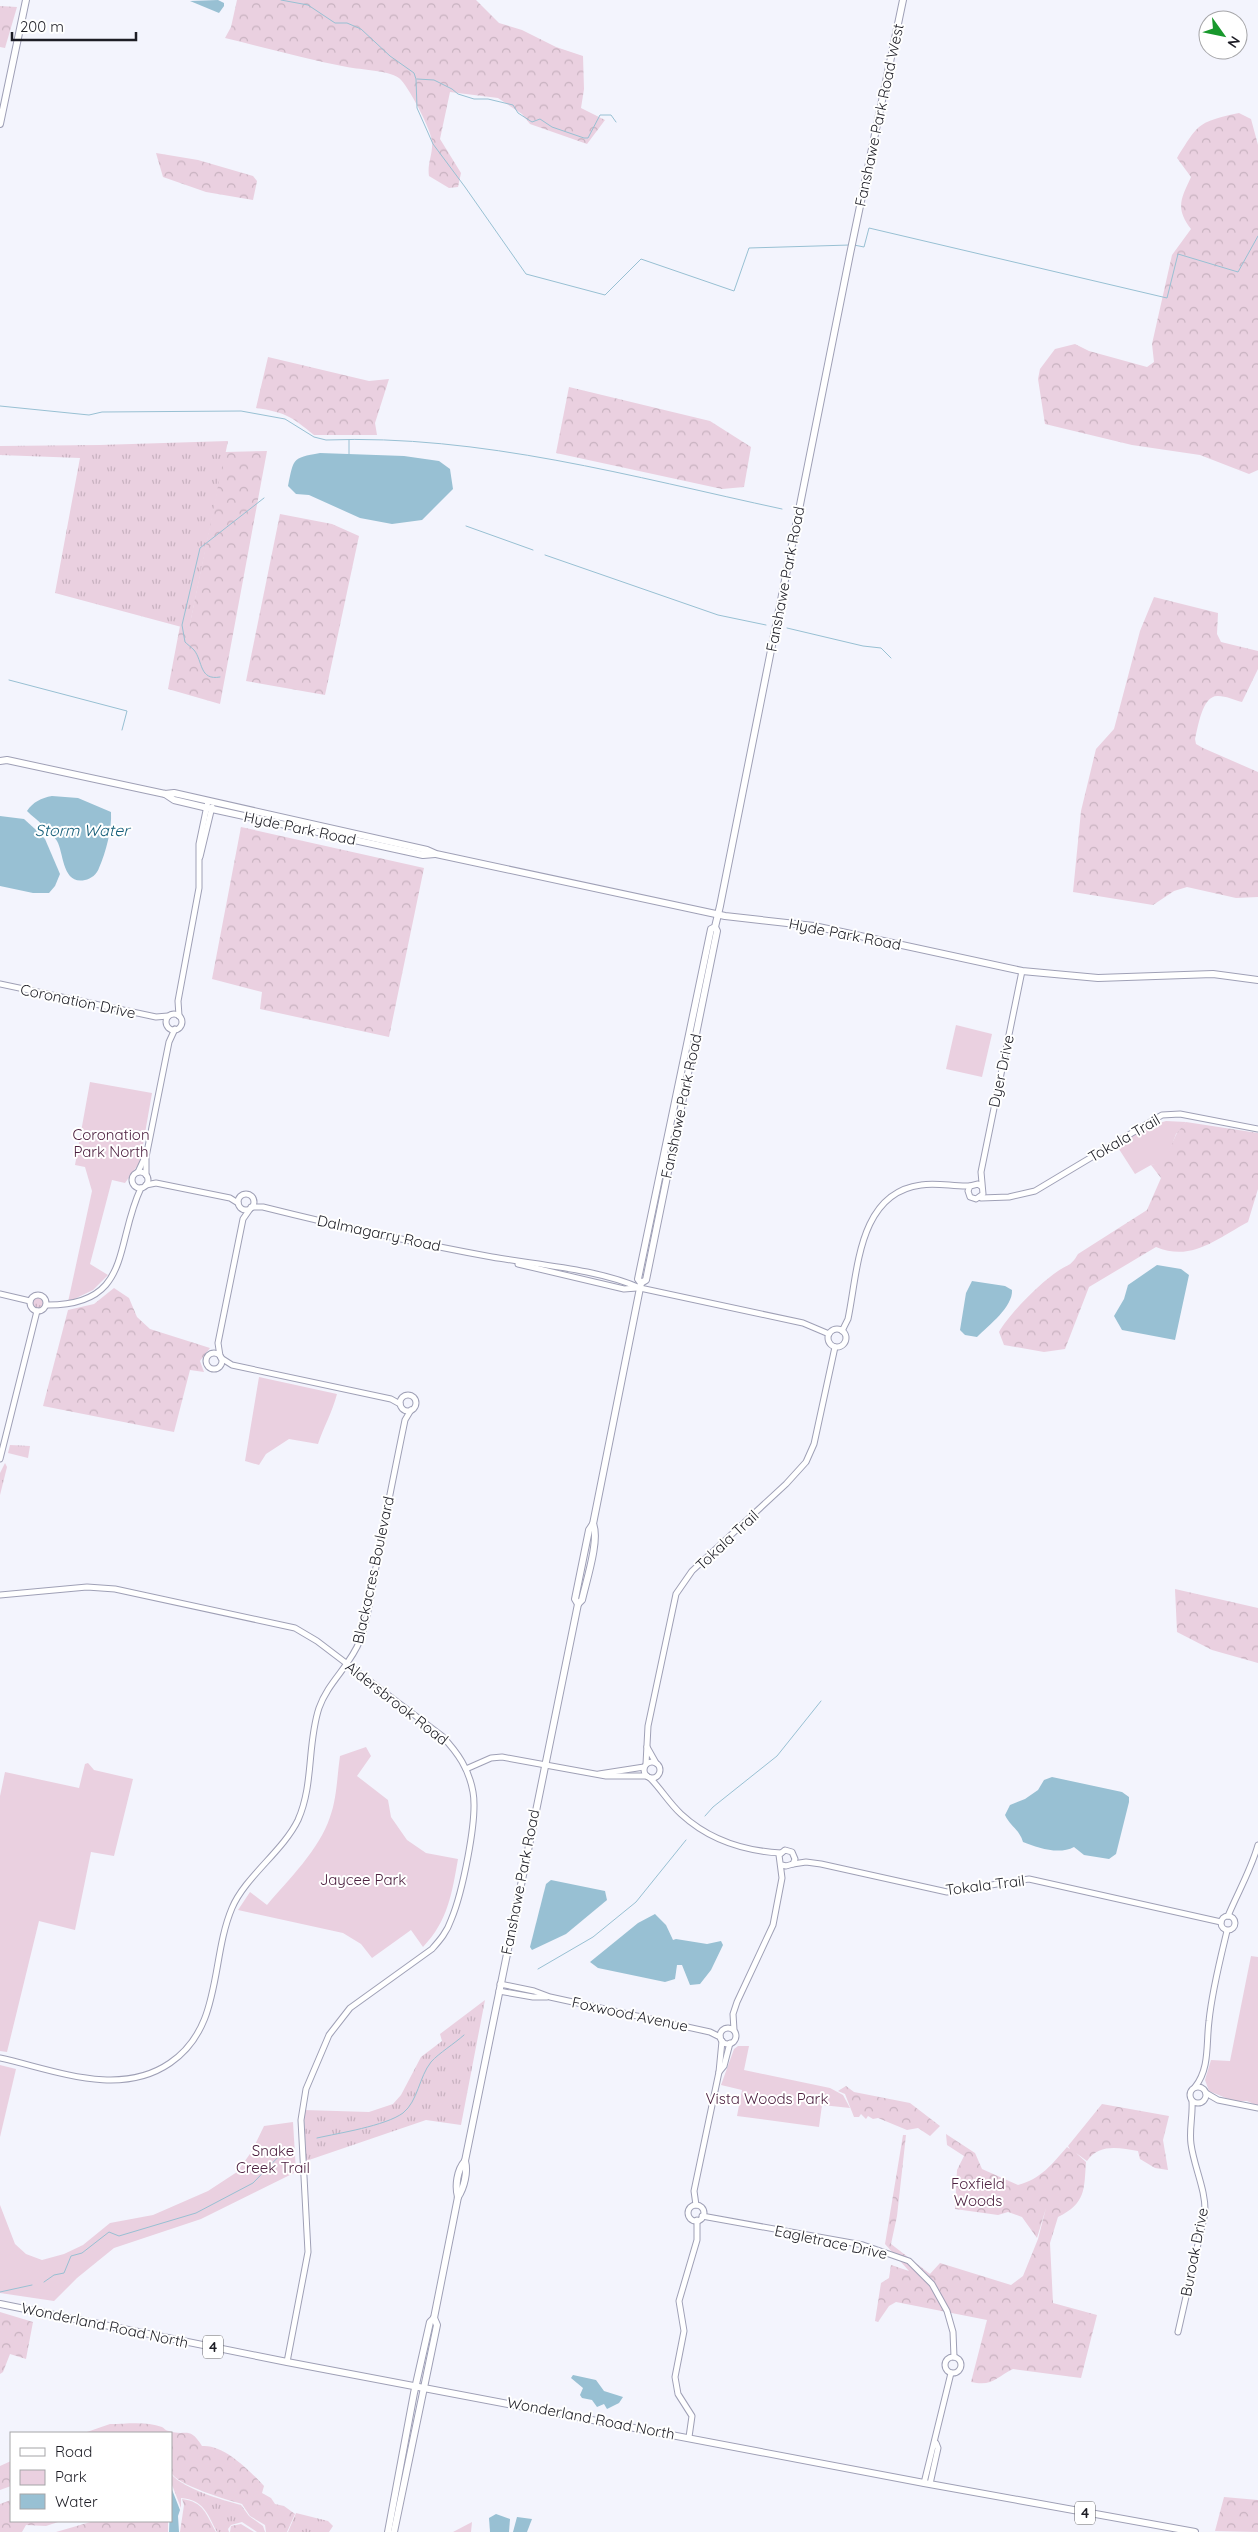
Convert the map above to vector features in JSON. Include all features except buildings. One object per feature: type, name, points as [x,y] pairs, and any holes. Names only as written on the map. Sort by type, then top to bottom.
[{"type":"main road","points":[[0,124],[26,0]]},
{"type":"main road","name":"Fanshawe Park Road West","points":[[855,231],[904,0]]},
{"type":"main road","name":"Fanshawe Park Road","points":[[416,2386],[430,2322],[434,2318],[458,2197],[462,2191],[467,2167],[465,2161],[544,1763],[578,1604],[575,1599],[589,1530],[593,1524],[641,1285],[646,1280],[681,1110],[717,931],[715,927],[855,231]]},
{"type":"main road","name":"Hyde Park Road","points":[[0,754],[4,760],[165,794],[174,793],[210,805],[427,850],[436,854],[718,914],[814,926],[1022,971],[1098,978],[1214,974],[1258,980]]},
{"type":"main road","name":"Wonderland Road North","points":[[3,2304],[287,2362],[689,2437],[927,2484],[1196,2532]]},
{"type":"main road","name":"Fanshawe Park Road","points":[[424,2387],[437,2325],[434,2318]]},
{"type":"main road","points":[[388,2532],[416,2386]]},
{"type":"main road","points":[[394,2532],[424,2387]]},
{"type":"street","points":[[134,1202],[144,1187],[147,1176],[146,1157],[169,1042],[175,1030],[181,1025],[178,1001],[199,888],[200,857],[210,805]]},
{"type":"street","name":"Dyer Drive","points":[[982,1188],[981,1172],[1022,971]]},
{"type":"street","name":"Coronation Drive","points":[[0,984],[156,1017],[179,1016]]},
{"type":"street","points":[[169,1042],[167,1025],[169,1015],[178,1001]]},
{"type":"street","name":"Coronation Drive","points":[[156,1017],[175,1030]]},
{"type":"street","name":"Tokala Trail","points":[[980,1198],[1021,1195],[1043,1187],[1162,1115],[1180,1114],[1258,1130]]},
{"type":"street","points":[[0,1459],[37,1311],[46,1305],[68,1305],[82,1301],[112,1278],[122,1256],[134,1202],[132,1176],[138,1172],[146,1157]]},
{"type":"street","points":[[138,1172],[147,1176],[156,1184]]},
{"type":"street","name":"Dyer Drive","points":[[968,1193],[981,1172]]},
{"type":"street","points":[[132,1184],[144,1187],[156,1184],[230,1198],[246,1193],[254,1200],[243,1219],[218,1343],[221,1357],[221,1364],[218,1367]]},
{"type":"street","points":[[842,1331],[848,1319],[864,1237],[875,1212],[884,1203],[906,1188],[932,1184],[953,1187],[971,1186]]},
{"type":"street","name":"Tokala Trail","points":[[971,1186],[982,1188],[997,1196]]},
{"type":"street","points":[[953,1187],[968,1193],[974,1199],[980,1198],[982,1188]]},
{"type":"street","points":[[239,1196],[239,1206],[243,1219]]},
{"type":"street","points":[[230,1198],[239,1206]]},
{"type":"street","name":"Dalmagarry Road","points":[[254,1200],[262,1207]]},
{"type":"street","name":"Dalmagarry Road","points":[[239,1206],[262,1207],[496,1258],[584,1272],[803,1323],[829,1334]]},
{"type":"street","points":[[0,1294],[30,1300]]},
{"type":"street","points":[[30,1300],[33,1296],[40,1295],[45,1298],[46,1305]]},
{"type":"street","points":[[30,1300],[31,1307],[37,1311]]},
{"type":"street","points":[[834,1330],[842,1331],[846,1336],[845,1342],[841,1346],[836,1347],[829,1342],[829,1334],[834,1330]]},
{"type":"street","points":[[218,1343],[207,1356],[207,1364],[213,1368],[232,1364]]},
{"type":"street","name":"Tokala Trail","points":[[645,1765],[648,1726],[676,1594],[692,1571],[786,1484],[806,1462],[814,1444],[836,1347]]},
{"type":"street","points":[[211,1353],[232,1364],[391,1399],[403,1398],[407,1395],[414,1398],[415,1405],[411,1410],[391,1399]]},
{"type":"street","points":[[401,1406],[403,1398]]},
{"type":"street","name":"Blackacres Boulevard","points":[[401,1406],[405,1420]]},
{"type":"street","name":"Blackacres Boulevard","points":[[0,2058],[99,2080],[119,2081],[140,2078],[157,2071],[171,2062],[193,2041],[208,2014],[232,1907],[296,1823],[306,1798],[319,1709],[325,1693],[358,1646],[364,1628],[405,1420],[411,1410]]},
{"type":"street","name":"Aldersbrook Road","points":[[0,1595],[87,1587],[115,1588],[285,1625],[307,1634],[442,1736],[454,1749],[466,1768],[473,1791],[474,1819],[451,1922],[432,1949],[350,2008],[329,2035],[306,2089],[301,2120],[308,2252],[287,2362]]},
{"type":"street","points":[[647,1746],[660,1769],[658,1774],[660,1789]]},
{"type":"street","points":[[466,1768],[491,1758],[502,1757],[614,1776],[649,1777],[658,1774]]},
{"type":"street","points":[[598,1774],[645,1765],[650,1762],[656,1763]]},
{"type":"street","points":[[645,1765],[644,1772],[681,1814],[708,1833],[732,1844],[766,1852],[781,1853],[782,1878],[770,1934],[737,2002],[733,2018],[736,2038],[730,2043],[724,2066],[718,2072]]},
{"type":"street","points":[[1227,1930],[1222,1926],[1221,1922],[1228,1916],[1242,1882],[1252,1865],[1258,1845]]},
{"type":"street","name":"Tokala Trail","points":[[781,1853],[790,1851],[806,1862],[947,1892],[1029,1879],[1221,1922]]},
{"type":"street","points":[[766,1852],[780,1862],[791,1865]]},
{"type":"street","points":[[782,1878],[795,1856]]},
{"type":"street","name":"Tokala Trail","points":[[791,1865],[806,1862]]},
{"type":"street","points":[[1227,1930],[1233,1928],[1236,1924],[1235,1920],[1228,1916]]},
{"type":"street","points":[[1218,2100],[1195,2087],[1202,2076],[1208,2051],[1209,2021],[1214,1986],[1227,1930]]},
{"type":"street","name":"Foxwood Avenue","points":[[500,1988],[534,1990],[550,1997],[710,2032],[730,2043]]},
{"type":"street","points":[[697,2220],[702,2216],[701,2208],[696,2205],[694,2191],[718,2072],[721,2039],[724,2029],[733,2018]]},
{"type":"street","points":[[724,2029],[734,2030]]},
{"type":"street","name":"Foxwood Avenue","points":[[710,2032],[724,2029]]},
{"type":"street","points":[[1202,2076],[1204,2091]]},
{"type":"street","name":"Buroak Drive","points":[[1178,2332],[1205,2202],[1191,2143],[1193,2114],[1190,2093],[1195,2087]]},
{"type":"street","name":"Buroak Drive","points":[[1193,2114],[1202,2102],[1204,2091]]},
{"type":"street","points":[[1192,2101],[1218,2100],[1258,2108]]},
{"type":"street","points":[[696,2205],[690,2207],[688,2212],[690,2218],[697,2220]]},
{"type":"street","name":"Eagletrace Drive","points":[[702,2216],[863,2245],[909,2261],[932,2284],[947,2311],[953,2332],[954,2357]]},
{"type":"street","points":[[689,2437],[692,2416],[678,2394],[675,2377],[684,2331],[679,2301],[697,2240],[697,2220]]},
{"type":"street","points":[[954,2357],[961,2362],[961,2367],[959,2372],[951,2374],[945,2368],[945,2362],[949,2358],[954,2357]]},
{"type":"street","points":[[927,2484],[932,2447],[936,2443],[951,2374]]},
{"type":"green space","points":[[237,0],[476,0],[499,23],[522,30],[556,47],[583,56],[584,89],[581,108],[605,120],[587,144],[530,124],[522,114],[498,98],[450,92],[440,139],[461,173],[458,187],[449,188],[429,176],[431,136],[413,98],[399,78],[388,73],[332,64],[225,38],[231,27]]},
{"type":"green space","points":[[0,6],[17,7],[5,48],[0,47]]},
{"type":"green space","points":[[1239,113],[1251,119],[1258,145],[1258,470],[1249,474],[1200,455],[1132,445],[1045,424],[1038,379],[1040,369],[1055,349],[1075,344],[1089,351],[1147,367],[1154,362],[1152,344],[1172,255],[1191,229],[1183,215],[1181,203],[1191,177],[1177,158],[1190,137],[1201,126],[1215,119]]},
{"type":"green space","points":[[156,153],[198,160],[253,176],[257,181],[253,200],[206,192],[163,177]]},
{"type":"green space","points":[[268,357],[369,381],[389,379],[375,423],[377,435],[314,435],[288,416],[256,408]]},
{"type":"green space","points":[[569,387],[710,421],[751,447],[744,487],[722,489],[556,453]]},
{"type":"green space","points":[[228,441],[189,629],[55,593],[80,458],[0,455],[0,446]]},
{"type":"green space","points":[[267,451],[220,704],[168,689],[180,626],[189,628],[225,452]]},
{"type":"green space","points":[[280,514],[332,524],[359,536],[325,695],[246,681]]},
{"type":"green space","points":[[1154,597],[1218,613],[1217,634],[1221,642],[1258,651],[1258,669],[1242,702],[1224,697],[1213,697],[1204,706],[1195,739],[1196,744],[1203,748],[1258,772],[1258,897],[1236,898],[1187,887],[1174,891],[1153,905],[1073,892],[1081,811],[1096,749],[1114,729],[1140,631]]},
{"type":"green space","points":[[241,827],[424,868],[389,1037],[260,1009],[262,992],[212,979]]},
{"type":"green space","points":[[956,1025],[992,1034],[982,1077],[946,1069]]},
{"type":"green space","name":"Coronation Park North","points":[[90,1082],[152,1093],[140,1162],[125,1183],[112,1180],[90,1264],[108,1275],[93,1290],[68,1302],[92,1191],[85,1167],[75,1165]]},
{"type":"green space","points":[[1166,1121],[1186,1122],[1176,1134],[1168,1155],[1159,1164],[1151,1165],[1135,1174],[1117,1146],[1149,1126]]},
{"type":"green space","points":[[1186,1122],[1258,1133],[1258,1189],[1248,1222],[1204,1246],[1192,1250],[1181,1252],[1169,1251],[1156,1247],[1089,1287],[1065,1349],[1044,1352],[1004,1345],[999,1332],[1017,1308],[1034,1291],[1051,1276],[1071,1263],[1078,1254],[1147,1210],[1161,1178],[1151,1165],[1165,1158],[1178,1131]]},
{"type":"green space","points":[[114,1288],[129,1298],[137,1317],[150,1329],[210,1348],[200,1361],[204,1372],[190,1370],[174,1432],[43,1406],[68,1310],[94,1304]]},
{"type":"green space","points":[[38,1297],[44,1303],[38,1309],[32,1303]]},
{"type":"green space","points":[[259,1377],[337,1394],[318,1444],[289,1439],[266,1454],[259,1465],[245,1461]]},
{"type":"green space","points":[[10,1445],[30,1446],[28,1458],[8,1453]]},
{"type":"green space","points":[[5,1463],[7,1467],[0,1495],[0,1473]]},
{"type":"green space","points":[[1175,1589],[1258,1608],[1258,1663],[1212,1650],[1177,1632]]},
{"type":"green space","name":"Jaycee Park","points":[[366,1747],[371,1756],[357,1776],[388,1800],[391,1817],[407,1840],[426,1853],[458,1859],[448,1906],[438,1927],[423,1947],[411,1930],[372,1958],[361,1944],[343,1933],[238,1910],[250,1892],[267,1905],[303,1864],[319,1841],[330,1817],[340,1756]]},
{"type":"green space","points":[[88,1763],[94,1770],[133,1779],[114,1856],[91,1852],[75,1930],[39,1921],[7,2052],[0,2051],[0,1796],[5,1772],[79,1788],[85,1764]]},
{"type":"green space","points":[[1251,1956],[1258,1957],[1258,2105],[1247,2101],[1233,2101],[1209,2091],[1205,2080],[1211,2060],[1230,2061]]},
{"type":"green space","points":[[485,2000],[461,2125],[426,2120],[306,2161],[304,2110],[369,2112],[393,2104],[401,2095],[421,2057],[442,2041],[440,2034]]},
{"type":"green space","name":"Vista Woods Park","points":[[738,2046],[749,2046],[744,2070],[830,2088],[843,2095],[850,2108],[822,2105],[819,2127],[737,2116],[742,2090],[721,2085],[734,2049]]},
{"type":"green space","points":[[0,2065],[16,2069],[0,2137]]},
{"type":"green space","points":[[846,2086],[854,2092],[910,2103],[940,2126],[930,2136],[918,2128],[907,2130],[878,2118],[873,2119],[868,2116],[866,2119],[861,2114],[859,2117],[854,2117],[845,2094],[838,2091]]},
{"type":"green space","name":"Foxfield Woods","points":[[1102,2104],[1169,2116],[1163,2140],[1168,2170],[1155,2168],[1140,2159],[1138,2151],[1117,2148],[1104,2149],[1092,2155],[1087,2161],[1076,2153],[1086,2162],[1082,2195],[1074,2206],[1058,2217],[1050,2243],[1053,2303],[1097,2315],[1081,2378],[1013,2369],[989,2382],[971,2382],[987,2320],[896,2302],[889,2306],[878,2322],[875,2321],[881,2283],[889,2278],[891,2265],[909,2271],[885,2244],[903,2135],[906,2135],[897,2216],[891,2244],[930,2274],[940,2263],[1011,2285],[1023,2276],[1038,2239],[1046,2208],[1037,2238],[1022,2217],[1008,2212],[998,2215],[955,2209],[957,2170],[964,2156],[947,2145],[946,2134],[975,2153],[982,2169],[1018,2185],[1040,2175],[1067,2147],[1070,2149],[1068,2146]]},
{"type":"green space","name":"Snake Creek Trail","points":[[293,2122],[296,2172],[201,2219],[114,2248],[77,2278],[54,2301],[0,2293],[0,2205],[15,2244],[26,2254],[42,2260],[64,2254],[83,2245],[110,2223],[153,2215],[208,2191],[237,2172],[252,2151],[264,2126]]},
{"type":"green space","points":[[0,2312],[33,2322],[26,2359],[10,2354],[3,2372],[0,2374]]},
{"type":"green space","points":[[136,2423],[162,2427],[171,2432],[87,2432],[110,2424]]},
{"type":"green space","points":[[172,2432],[187,2433],[194,2436],[202,2446],[219,2449],[244,2466],[264,2486],[262,2493],[271,2498],[275,2504],[284,2506],[295,2514],[287,2532],[266,2532],[265,2525],[250,2516],[242,2504],[192,2487],[172,2473]]},
{"type":"green space","points":[[10,2461],[10,2486],[0,2490],[0,2466]]},
{"type":"green space","points":[[172,2475],[194,2489],[241,2505],[249,2516],[263,2526],[265,2532],[257,2532],[242,2522],[231,2525],[228,2529],[229,2532],[217,2532],[207,2513],[195,2501],[181,2498],[181,2508],[172,2485]]},
{"type":"green space","points":[[1224,2497],[1258,2500],[1258,2532],[1215,2531]]},
{"type":"green space","points":[[182,2499],[200,2506],[207,2514],[216,2532],[180,2532],[184,2505]]},
{"type":"green space","points":[[10,2500],[10,2522],[58,2522],[46,2526],[26,2525],[22,2532],[0,2532],[0,2504]]},
{"type":"green space","points":[[296,2513],[328,2521],[333,2526],[329,2532],[288,2532]]},
{"type":"green space","points":[[91,2522],[168,2522],[168,2532],[56,2532]]},
{"type":"green space","points":[[472,2522],[471,2532],[453,2532]]},
{"type":"green space","points":[[241,2524],[254,2532],[230,2532],[231,2526]]},
{"type":"water","points":[[218,0],[224,3],[219,13],[190,1]]},
{"type":"water","points":[[320,453],[404,456],[439,461],[450,469],[453,489],[422,520],[392,524],[360,518],[309,495],[296,494],[288,486],[295,461],[304,456]]},
{"type":"water","name":"Storm Water","points":[[52,796],[78,798],[111,812],[104,855],[97,872],[89,879],[77,880],[72,878],[65,867],[57,841],[27,811],[38,801]]},
{"type":"water","name":"Storm Water","points":[[0,816],[24,819],[45,839],[60,874],[55,886],[49,893],[33,893],[0,886]]},
{"type":"water","points":[[1157,1265],[1181,1269],[1189,1275],[1175,1340],[1122,1330],[1114,1316],[1124,1299],[1128,1285]]},
{"type":"water","points":[[972,1281],[1005,1286],[1012,1290],[1009,1303],[1005,1309],[977,1337],[965,1335],[960,1330],[966,1293]]},
{"type":"water","points":[[1052,1777],[1122,1792],[1129,1797],[1116,1854],[1109,1859],[1084,1855],[1074,1847],[1055,1851],[1023,1842],[1005,1815],[1010,1805],[1025,1799],[1038,1790],[1044,1780]]},
{"type":"water","points":[[551,1880],[605,1891],[607,1900],[566,1934],[532,1950],[530,1947],[546,1884]]},
{"type":"water","points":[[655,1914],[666,1925],[673,1940],[707,1944],[721,1941],[723,1945],[711,1970],[700,1984],[690,1985],[682,1965],[677,1965],[675,1979],[665,1982],[598,1968],[590,1962],[638,1923]]},
{"type":"water","points":[[573,2375],[596,2380],[604,2391],[623,2397],[619,2403],[607,2409],[604,2404],[597,2407],[592,2400],[582,2398],[580,2395],[583,2388],[571,2378]]},
{"type":"water","points":[[172,2490],[180,2510],[178,2516],[179,2532],[169,2532],[169,2522],[172,2522]]},
{"type":"water","points":[[496,2514],[510,2519],[509,2532],[490,2532],[489,2518]]},
{"type":"water","points":[[517,2517],[532,2519],[527,2532],[513,2532]]},
{"type":"waterway","points":[[281,0],[308,5],[335,23],[347,23],[361,29],[390,56],[414,73],[417,108],[433,144],[526,274],[605,295],[641,259],[734,291],[749,248],[850,245]]},
{"type":"waterway","points":[[417,79],[434,80],[458,94],[474,99],[488,99],[513,105],[518,113],[532,122],[540,119],[552,127],[584,138],[588,138],[600,115],[611,115],[616,122]]},
{"type":"waterway","points":[[854,245],[864,247],[869,228],[1167,298],[1178,254],[1238,272],[1258,236]]},
{"type":"waterway","points":[[0,406],[89,415],[102,412],[241,411],[285,419],[314,437],[326,440],[384,440],[499,451],[556,460],[782,509]]},
{"type":"waterway","points":[[349,440],[349,455]]},
{"type":"waterway","points":[[220,677],[208,676],[202,669],[197,654],[185,642],[182,625],[200,548],[264,498]]},
{"type":"waterway","points":[[466,526],[533,550]]},
{"type":"waterway","points":[[545,555],[718,615],[766,625]]},
{"type":"waterway","points":[[787,628],[863,646],[881,648],[891,658]]},
{"type":"waterway","points":[[9,680],[127,711],[122,730]]},
{"type":"waterway","points":[[705,1816],[713,1807],[777,1756],[821,1701]]},
{"type":"waterway","points":[[538,1969],[593,1937],[636,1902],[686,1840]]},
{"type":"waterway","points":[[317,2138],[385,2122],[403,2113],[412,2102],[431,2062],[464,2035]]},
{"type":"waterway","points":[[44,2282],[54,2275],[64,2273],[71,2256],[82,2253],[109,2232],[119,2236],[196,2213],[253,2183],[285,2150]]},
{"type":"waterway","points":[[0,2292],[32,2285]]}]
